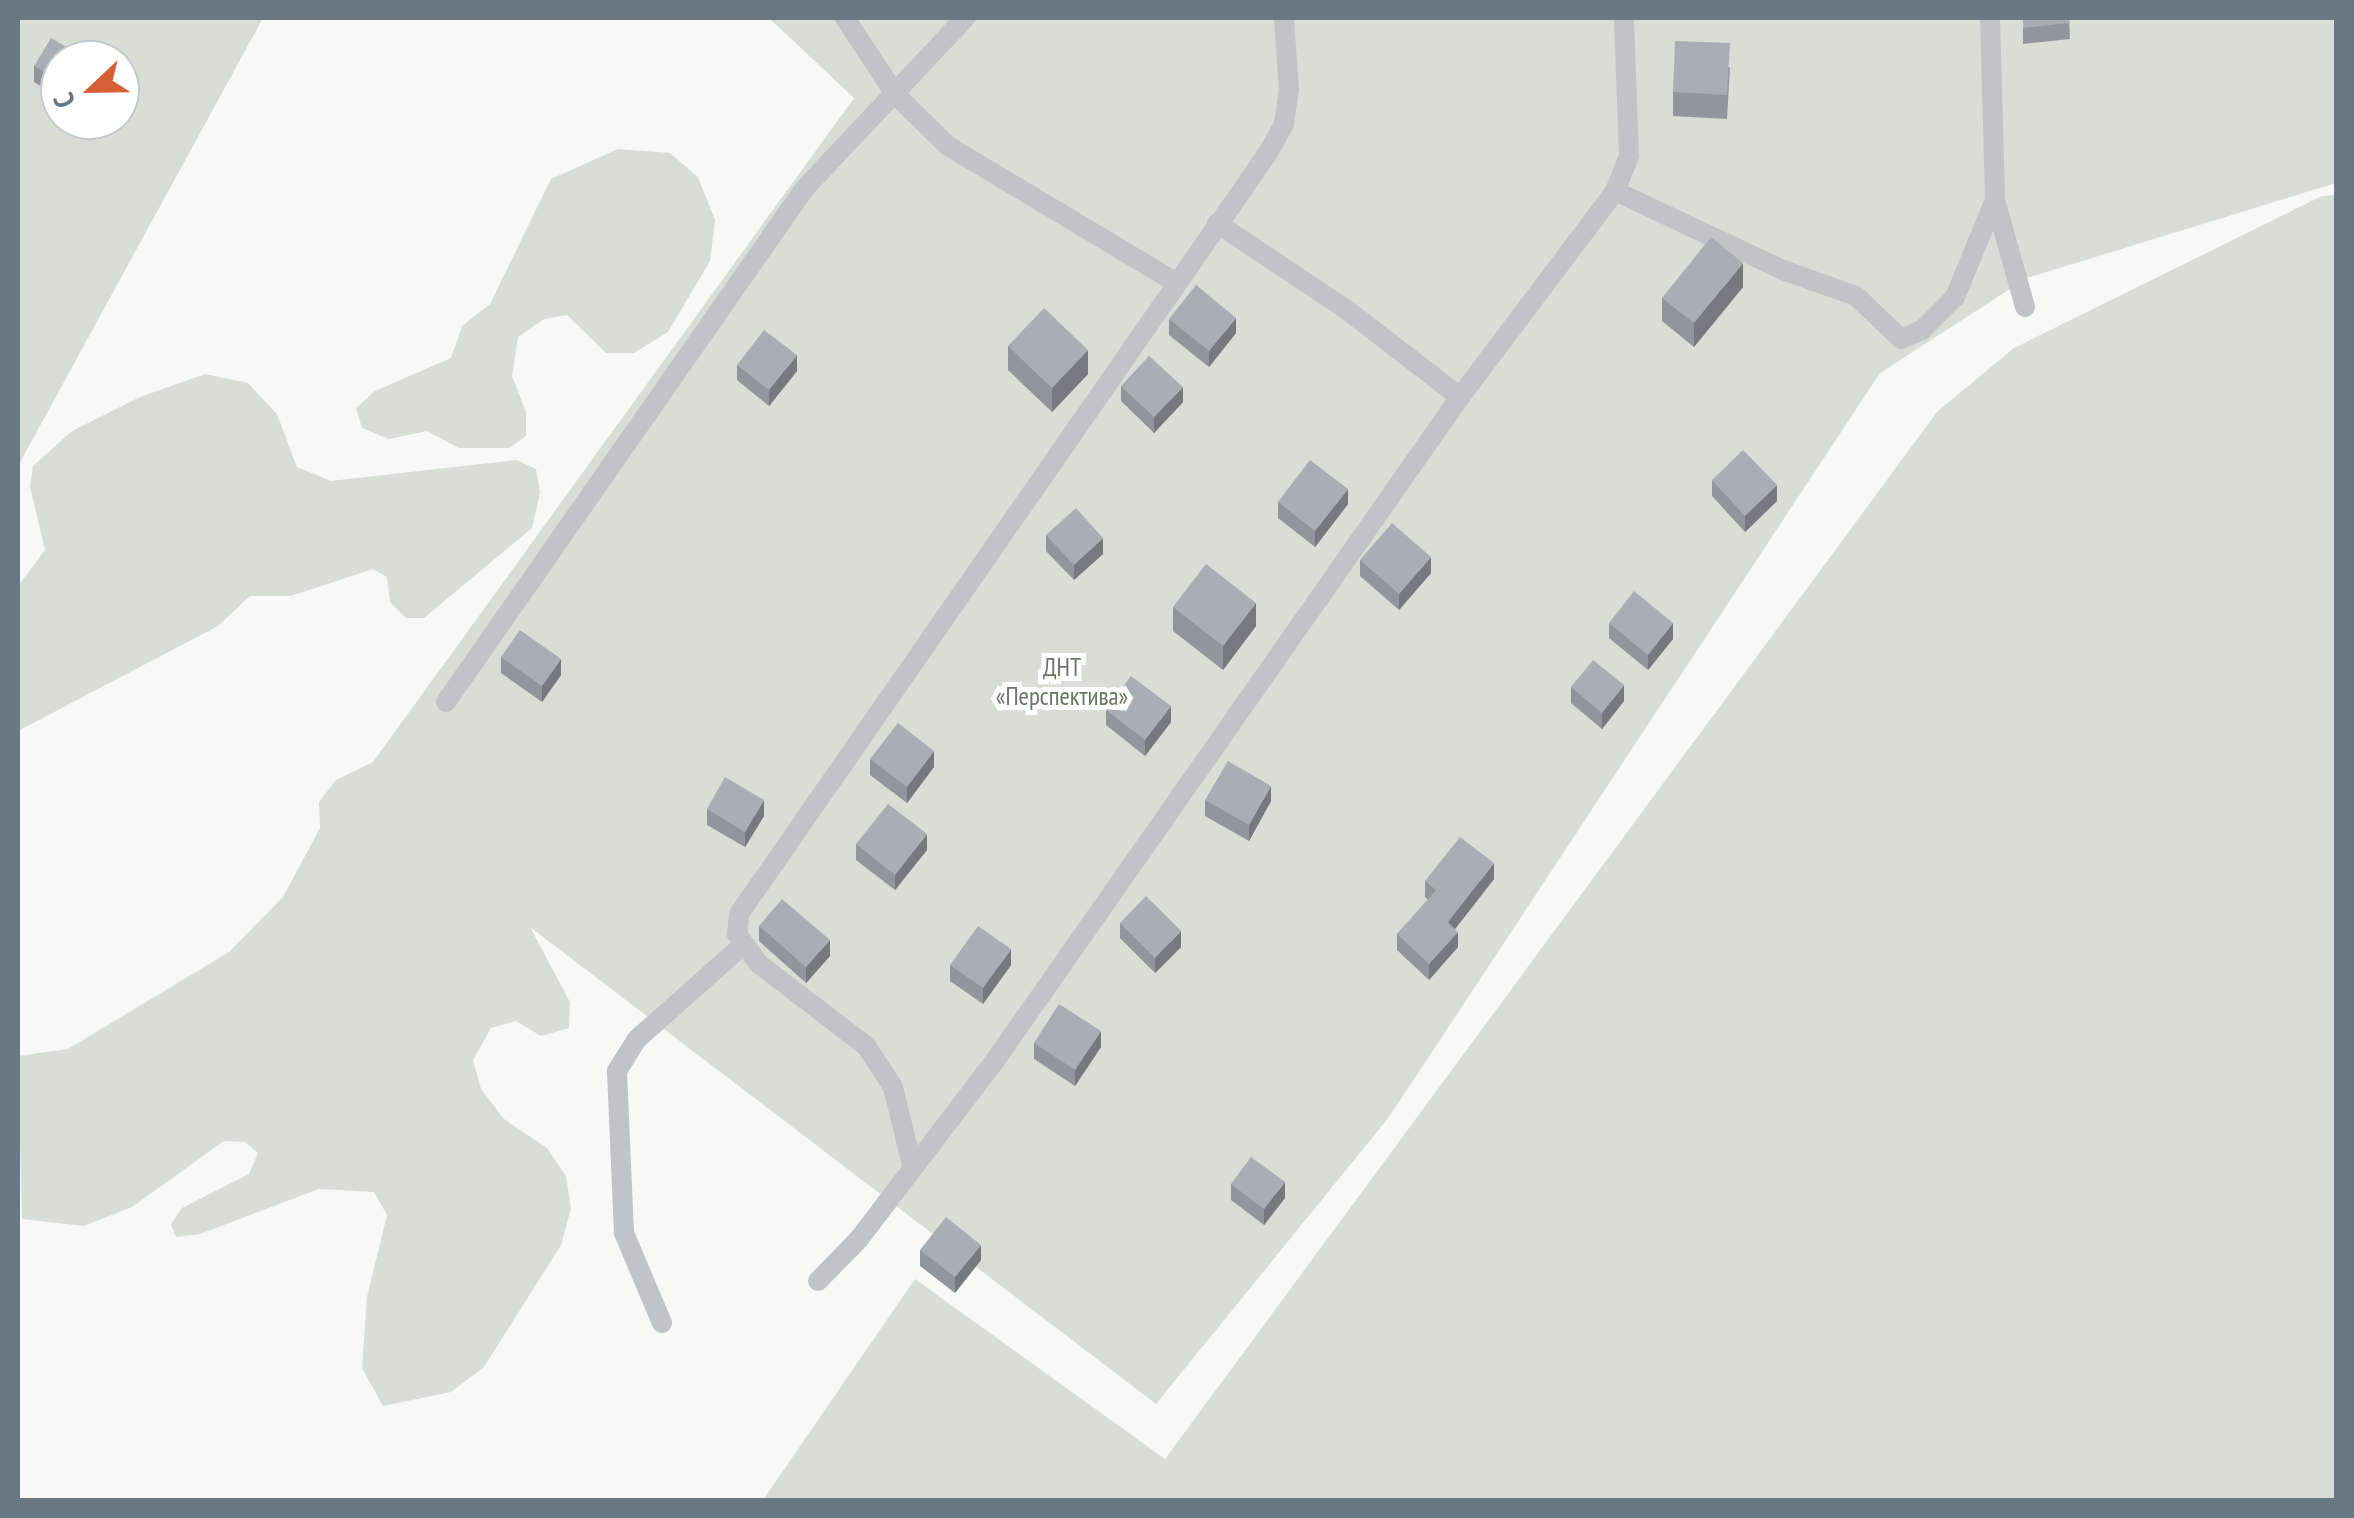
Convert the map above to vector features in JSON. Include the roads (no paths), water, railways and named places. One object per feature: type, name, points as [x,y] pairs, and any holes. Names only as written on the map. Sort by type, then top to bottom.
[{"type":"street","points":[[845,18],[895,94],[948,146],[1177,283]]},
{"type":"street","points":[[446,702],[805,188],[965,18]]},
{"type":"street","points":[[912,1165],[893,1088],[866,1046],[758,963],[744,944],[739,914],[1284,124],[1284,18]]},
{"type":"street","points":[[818,1281],[860,1239],[912,1165],[994,1062],[1460,397],[1616,191],[1629,156],[1624,18]]},
{"type":"street","points":[[1990,18],[1995,200],[2025,307]]},
{"type":"street","points":[[1616,191],[1783,270],[1856,296],[1900,340],[1922,330],[1955,297],[1995,200]]},
{"type":"street","points":[[1217,223],[1347,310],[1460,397]]},
{"type":"street","points":[[662,1323],[624,1232],[617,1071],[636,1040],[744,944]]},
{"type":"park label","name":"ДНТ «Перспектива»","points":[[1062,682]]}]
